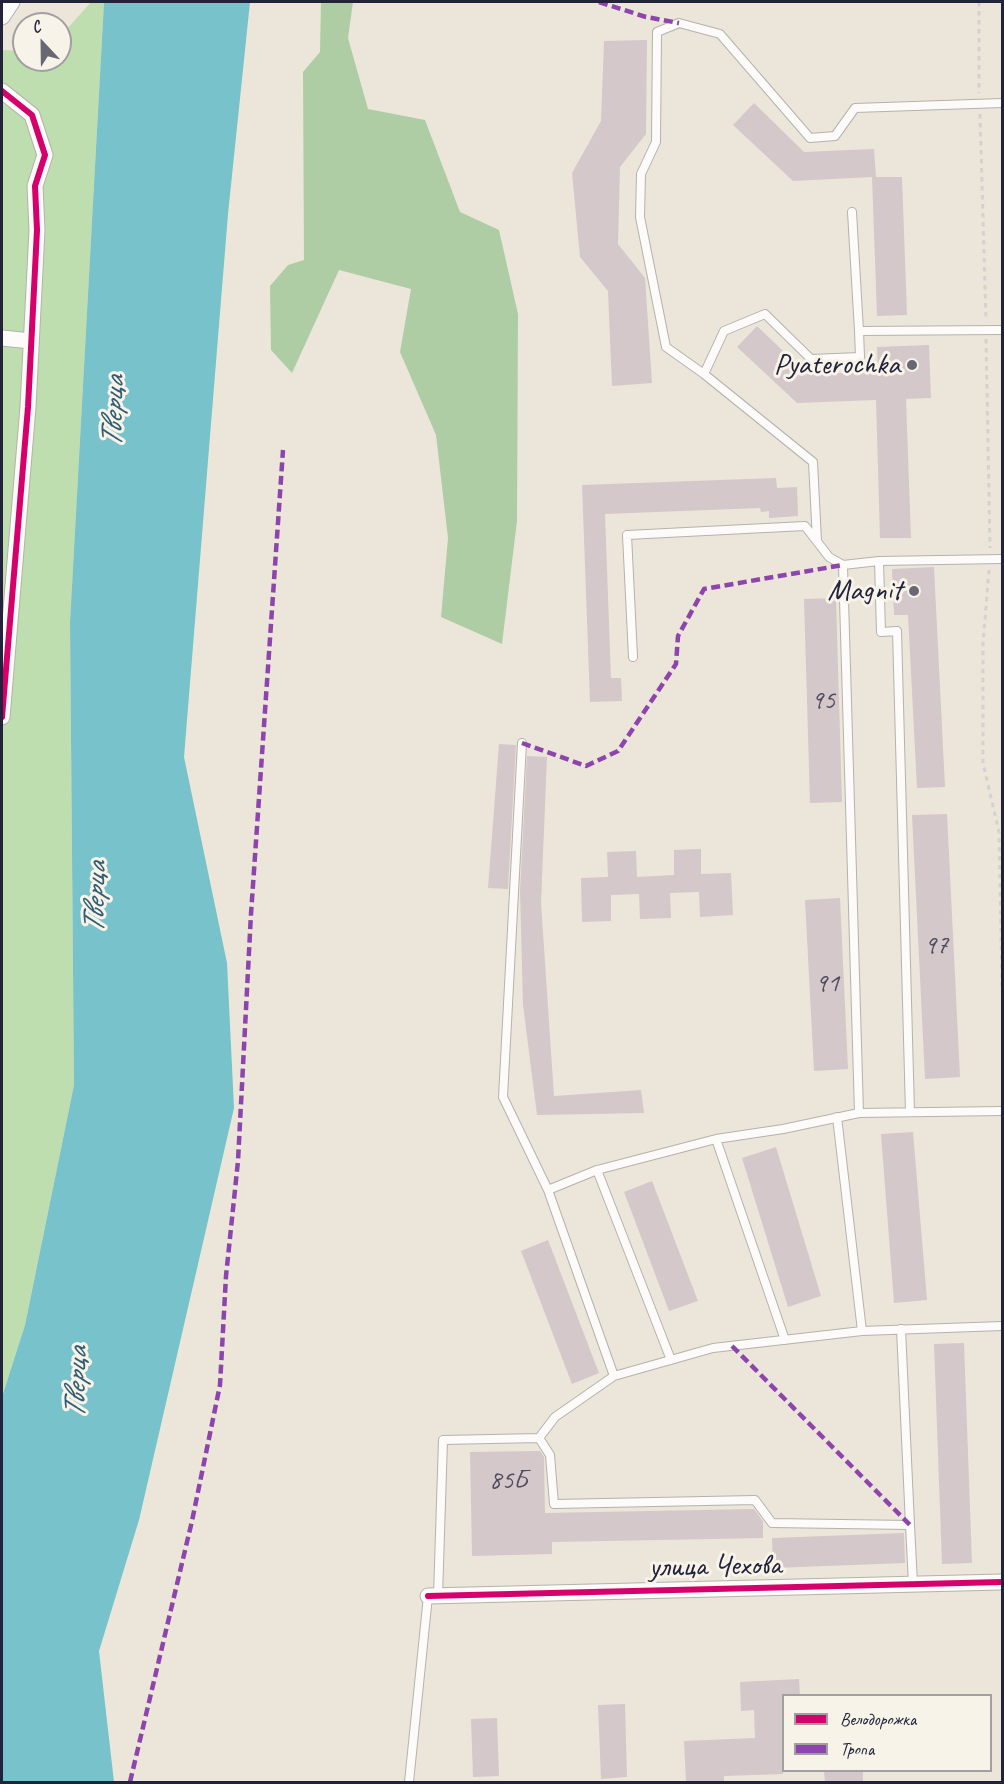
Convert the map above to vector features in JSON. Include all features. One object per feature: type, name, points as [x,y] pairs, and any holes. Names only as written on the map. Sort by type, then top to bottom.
[{"type":"street","points":[[2,17],[12,2]]},
{"type":"street","points":[[2,91],[32,115],[45,155],[35,186],[37,230],[31,341],[2,717]]},
{"type":"street","points":[[2,338],[31,341]]},
{"type":"street","name":"улица Чехова","points":[[433,1596],[1002,1582]]},
{"type":"lane","points":[[817,541],[813,462],[704,374],[666,347],[640,217],[641,174],[656,142],[657,32],[679,23],[720,34],[810,138],[835,136],[855,108],[1002,103]]},
{"type":"lane","points":[[704,374],[724,331],[765,314],[811,358],[860,357],[852,212]]},
{"type":"lane","points":[[858,331],[1002,330]]},
{"type":"lane","points":[[633,657],[627,535],[805,526],[829,556],[843,565],[879,561],[1002,560]]},
{"type":"lane","points":[[879,561],[881,632],[897,631],[910,1112]]},
{"type":"lane","points":[[843,565],[859,1113]]},
{"type":"lane","points":[[522,743],[503,1098],[548,1190],[614,1376]]},
{"type":"lane","points":[[548,1190],[597,1170],[716,1139],[783,1129],[859,1113],[1002,1111]]},
{"type":"lane","points":[[837,1117],[862,1331]]},
{"type":"lane","points":[[716,1139],[785,1340]]},
{"type":"lane","points":[[597,1170],[671,1360]]},
{"type":"lane","points":[[539,1438],[555,1417],[614,1376],[713,1348],[862,1331],[1002,1326]]},
{"type":"lane","points":[[901,1329],[913,1585]]},
{"type":"lane","points":[[539,1438],[550,1455],[554,1504],[755,1500],[772,1523],[910,1525]]},
{"type":"lane","points":[[409,1782],[433,1596],[443,1440],[539,1438]]},
{"type":"path","points":[[979,2],[979,104],[990,560],[983,643],[983,763],[999,832],[1002,986]]},
{"type":"green space","points":[[91,2],[104,2],[70,622],[74,1085],[25,1325],[2,1397],[2,50],[12,50],[12,72],[72,72],[72,23]]},
{"type":"green space","points":[[321,2],[353,2],[348,38],[368,109],[425,120],[460,212],[499,230],[518,314],[517,521],[502,644],[441,617],[448,538],[436,435],[400,352],[411,289],[339,270],[292,373],[271,350],[270,286],[288,265],[304,260],[303,72],[320,52]]},
{"type":"water","name":"Тверца","points":[[104,2],[250,2],[228,214],[184,757],[227,963],[234,1108],[139,1520],[99,1651],[114,1782],[2,1782],[2,1397],[25,1325],[74,1085],[70,622]]},
{"type":"building","points":[[647,40],[646,134],[620,167],[618,244],[645,278],[652,383],[612,386],[608,291],[580,257],[572,173],[601,121],[604,41]]},
{"type":"building","points":[[754,103],[804,152],[874,149],[876,177],[902,177],[907,315],[877,316],[872,177],[793,181],[733,125]]},
{"type":"building","points":[[757,326],[807,374],[878,372],[877,347],[929,345],[931,398],[906,399],[911,538],[880,538],[876,400],[797,403],[737,347]]},
{"type":"building","points":[[776,478],[777,488],[797,487],[798,516],[769,518],[769,511],[761,512],[760,508],[605,514],[611,678],[621,678],[622,701],[590,702],[582,485]]},
{"type":"building","points":[[934,567],[945,787],[917,788],[908,615],[894,615],[892,569]]},
{"type":"building","points":[[836,598],[842,802],[810,803],[804,599]]},
{"type":"building","points":[[499,744],[516,745],[508,889],[488,888]]},
{"type":"building","points":[[527,756],[547,757],[541,903],[554,1096],[641,1090],[644,1113],[537,1115],[523,1005],[520,890]]},
{"type":"building","points":[[947,814],[960,1077],[925,1079],[912,815]]},
{"type":"building","points":[[701,849],[701,874],[731,873],[733,915],[700,917],[699,892],[670,893],[671,918],[640,919],[639,894],[611,895],[611,921],[582,922],[581,878],[608,877],[607,852],[636,851],[637,877],[674,875],[674,850]]},
{"type":"building","points":[[840,898],[848,1069],[814,1071],[805,900]]},
{"type":"building","points":[[913,1132],[927,1300],[894,1303],[881,1134]]},
{"type":"building","points":[[776,1147],[821,1296],[788,1307],[742,1158]]},
{"type":"building","points":[[652,1181],[698,1301],[669,1311],[624,1192]]},
{"type":"building","points":[[548,1240],[599,1373],[572,1384],[521,1251]]},
{"type":"building","points":[[964,1343],[972,1563],[942,1564],[934,1344]]},
{"type":"building","points":[[540,1451],[544,1457],[545,1513],[754,1509],[763,1521],[763,1538],[552,1542],[552,1554],[472,1556],[470,1452]]},
{"type":"building","points":[[904,1533],[905,1563],[773,1568],[772,1538]]},
{"type":"building","points":[[799,1679],[800,1694],[782,1694],[783,1774],[724,1776],[724,1782],[686,1782],[684,1741],[755,1738],[754,1710],[741,1711],[740,1682]]},
{"type":"building","points":[[625,1704],[627,1777],[601,1779],[598,1705]]},
{"type":"building","points":[[497,1718],[499,1776],[473,1777],[471,1719]]},
{"type":"building","points":[[824,1772],[863,1772],[863,1782],[825,1782]]},
{"type":"marked path","points":[[599,2],[646,17],[679,23]]},
{"type":"marked path","points":[[130,1782],[192,1521],[220,1385],[226,1276],[238,1161],[251,914],[283,450]]},
{"type":"marked path","points":[[522,743],[586,766],[618,751],[676,664],[678,636],[704,589],[843,565]]},
{"type":"marked path","points":[[732,1346],[910,1525]]},
{"type":"cycle path","points":[[2,91],[32,115],[45,155],[35,186],[37,230],[28,407],[2,717]]},
{"type":"cycle path","points":[[428,1596],[1002,1582]]},
{"type":"place","name":"Pyaterochka","points":[[912,365]]},
{"type":"place","name":"Magnit","points":[[914,591]]}]
